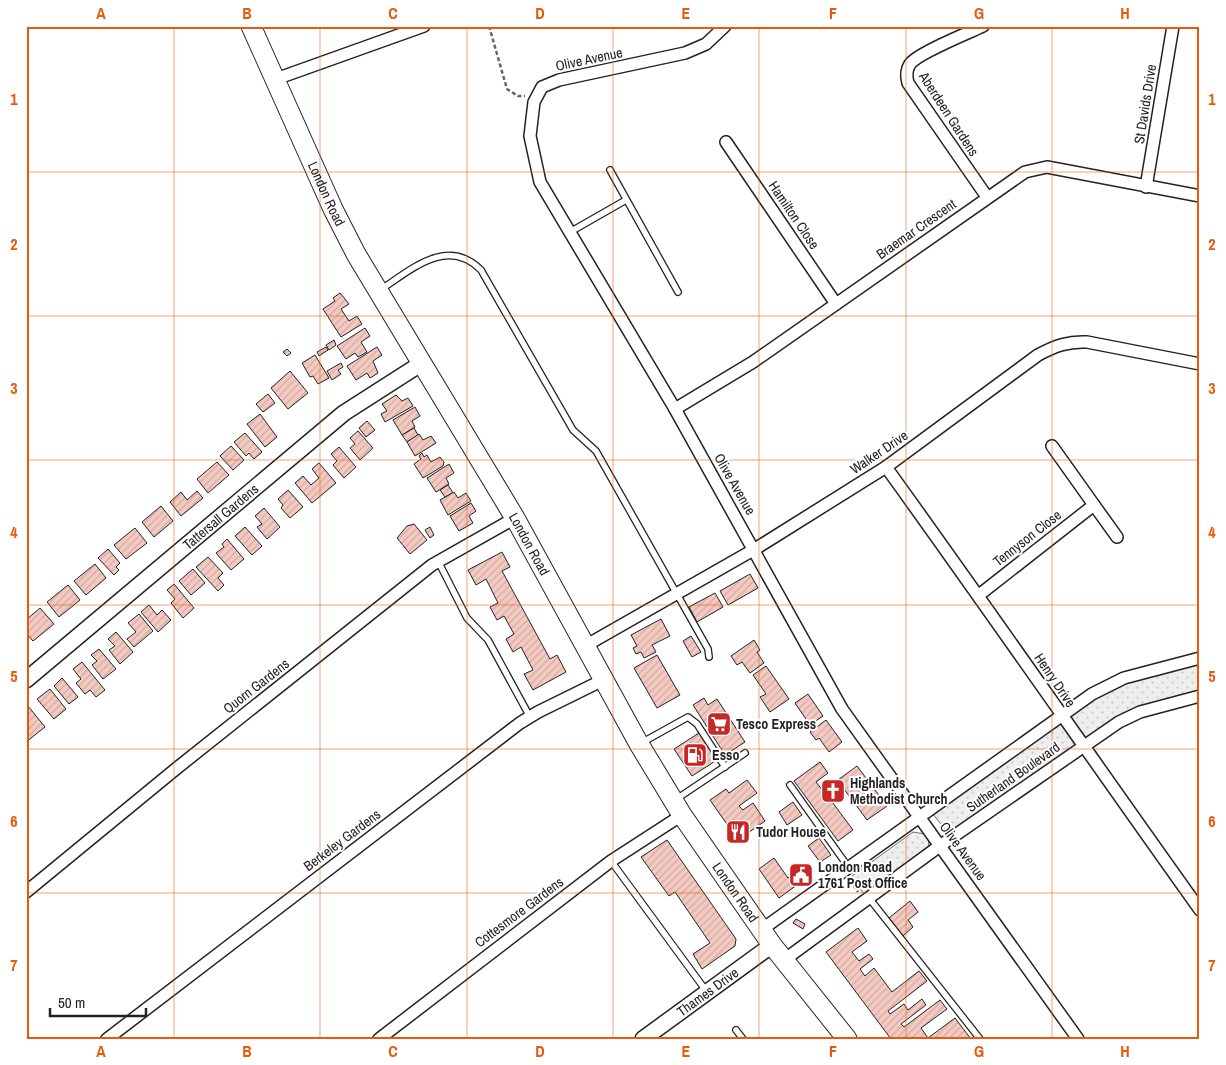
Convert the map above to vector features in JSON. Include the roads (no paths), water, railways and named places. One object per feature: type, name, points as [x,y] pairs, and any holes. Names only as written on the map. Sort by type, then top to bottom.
[{"type":"main road","name":"London Road","points":[[250,26],[332,209],[378,291],[515,518],[638,744],[677,808],[766,938],[847,1039]]},
{"type":"street","points":[[273,80],[424,26]]},
{"type":"street","name":"Olive Avenue","points":[[726,26],[706,44],[686,53],[549,82],[542,86],[536,95],[530,124],[535,163],[540,182],[675,409],[842,709],[1078,1039]]},
{"type":"street","name":"Aberdeen Gardens","points":[[983,26],[914,60],[908,68],[907,78],[987,197]]},
{"type":"street","name":"St Davids Drive","points":[[1146,187],[1173,26]]},
{"type":"street","name":"Hamilton Close","points":[[726,142],[836,304]]},
{"type":"street","name":"Braemar Crescent","points":[[675,409],[754,362],[1025,172],[1047,167],[1200,196]]},
{"type":"street","name":"Walker Drive","points":[[585,646],[754,548],[886,468],[1038,355],[1056,345],[1073,341],[1087,342],[1200,364]]},
{"type":"street","name":"Tattersall Gardens","points":[[26,680],[344,414],[422,363]]},
{"type":"street","points":[[1052,446],[1117,537]]},
{"type":"street","name":"Henry Drive","points":[[886,468],[979,595],[1083,746],[1200,910]]},
{"type":"street","name":"Tennyson Close","points":[[979,595],[1094,505]]},
{"type":"street","name":"Quorn Gardens","points":[[26,892],[177,768],[438,561],[515,518]]},
{"type":"street","name":"Sutherland Boulevard","points":[[766,938],[846,869],[1107,685],[1124,678],[1200,658]]},
{"type":"street","name":"Berkeley Gardens","points":[[107,1039],[530,717],[604,680]]},
{"type":"street","name":"Sutherland Boulevard","points":[[784,960],[941,846],[1129,716],[1200,696]]},
{"type":"street","name":"Cottesmore Gardens","points":[[379,1039],[677,808]]},
{"type":"street","name":"Thames Drive","points":[[646,1038],[706,992],[766,938]]},
{"type":"lane","points":[[610,170],[678,292]]},
{"type":"lane","points":[[570,232],[626,200]]},
{"type":"lane","points":[[378,291],[435,257],[462,256],[481,270],[574,430],[596,452],[677,592],[708,649],[708,657]]},
{"type":"lane","points":[[438,561],[467,618],[488,640],[530,717]]},
{"type":"lane","points":[[638,744],[688,717],[697,724],[724,767]]},
{"type":"lane","points":[[677,808],[724,767],[745,753]]},
{"type":"lane","points":[[790,785],[846,869]]},
{"type":"lane","points":[[611,861],[706,992]]},
{"type":"lane","points":[[867,899],[980,1039]]},
{"type":"lane","points":[[736,1030],[743,1039]]},
{"type":"place","name":"Tesco Express","points":[[719,724]]},
{"type":"place","name":"Esso","points":[[695,755]]},
{"type":"place","name":"Highlands Methodist Church","points":[[833,791]]},
{"type":"place","name":"Tudor House","points":[[738,832]]},
{"type":"place","name":"London Road 1761 Post Office","points":[[801,875]]}]
